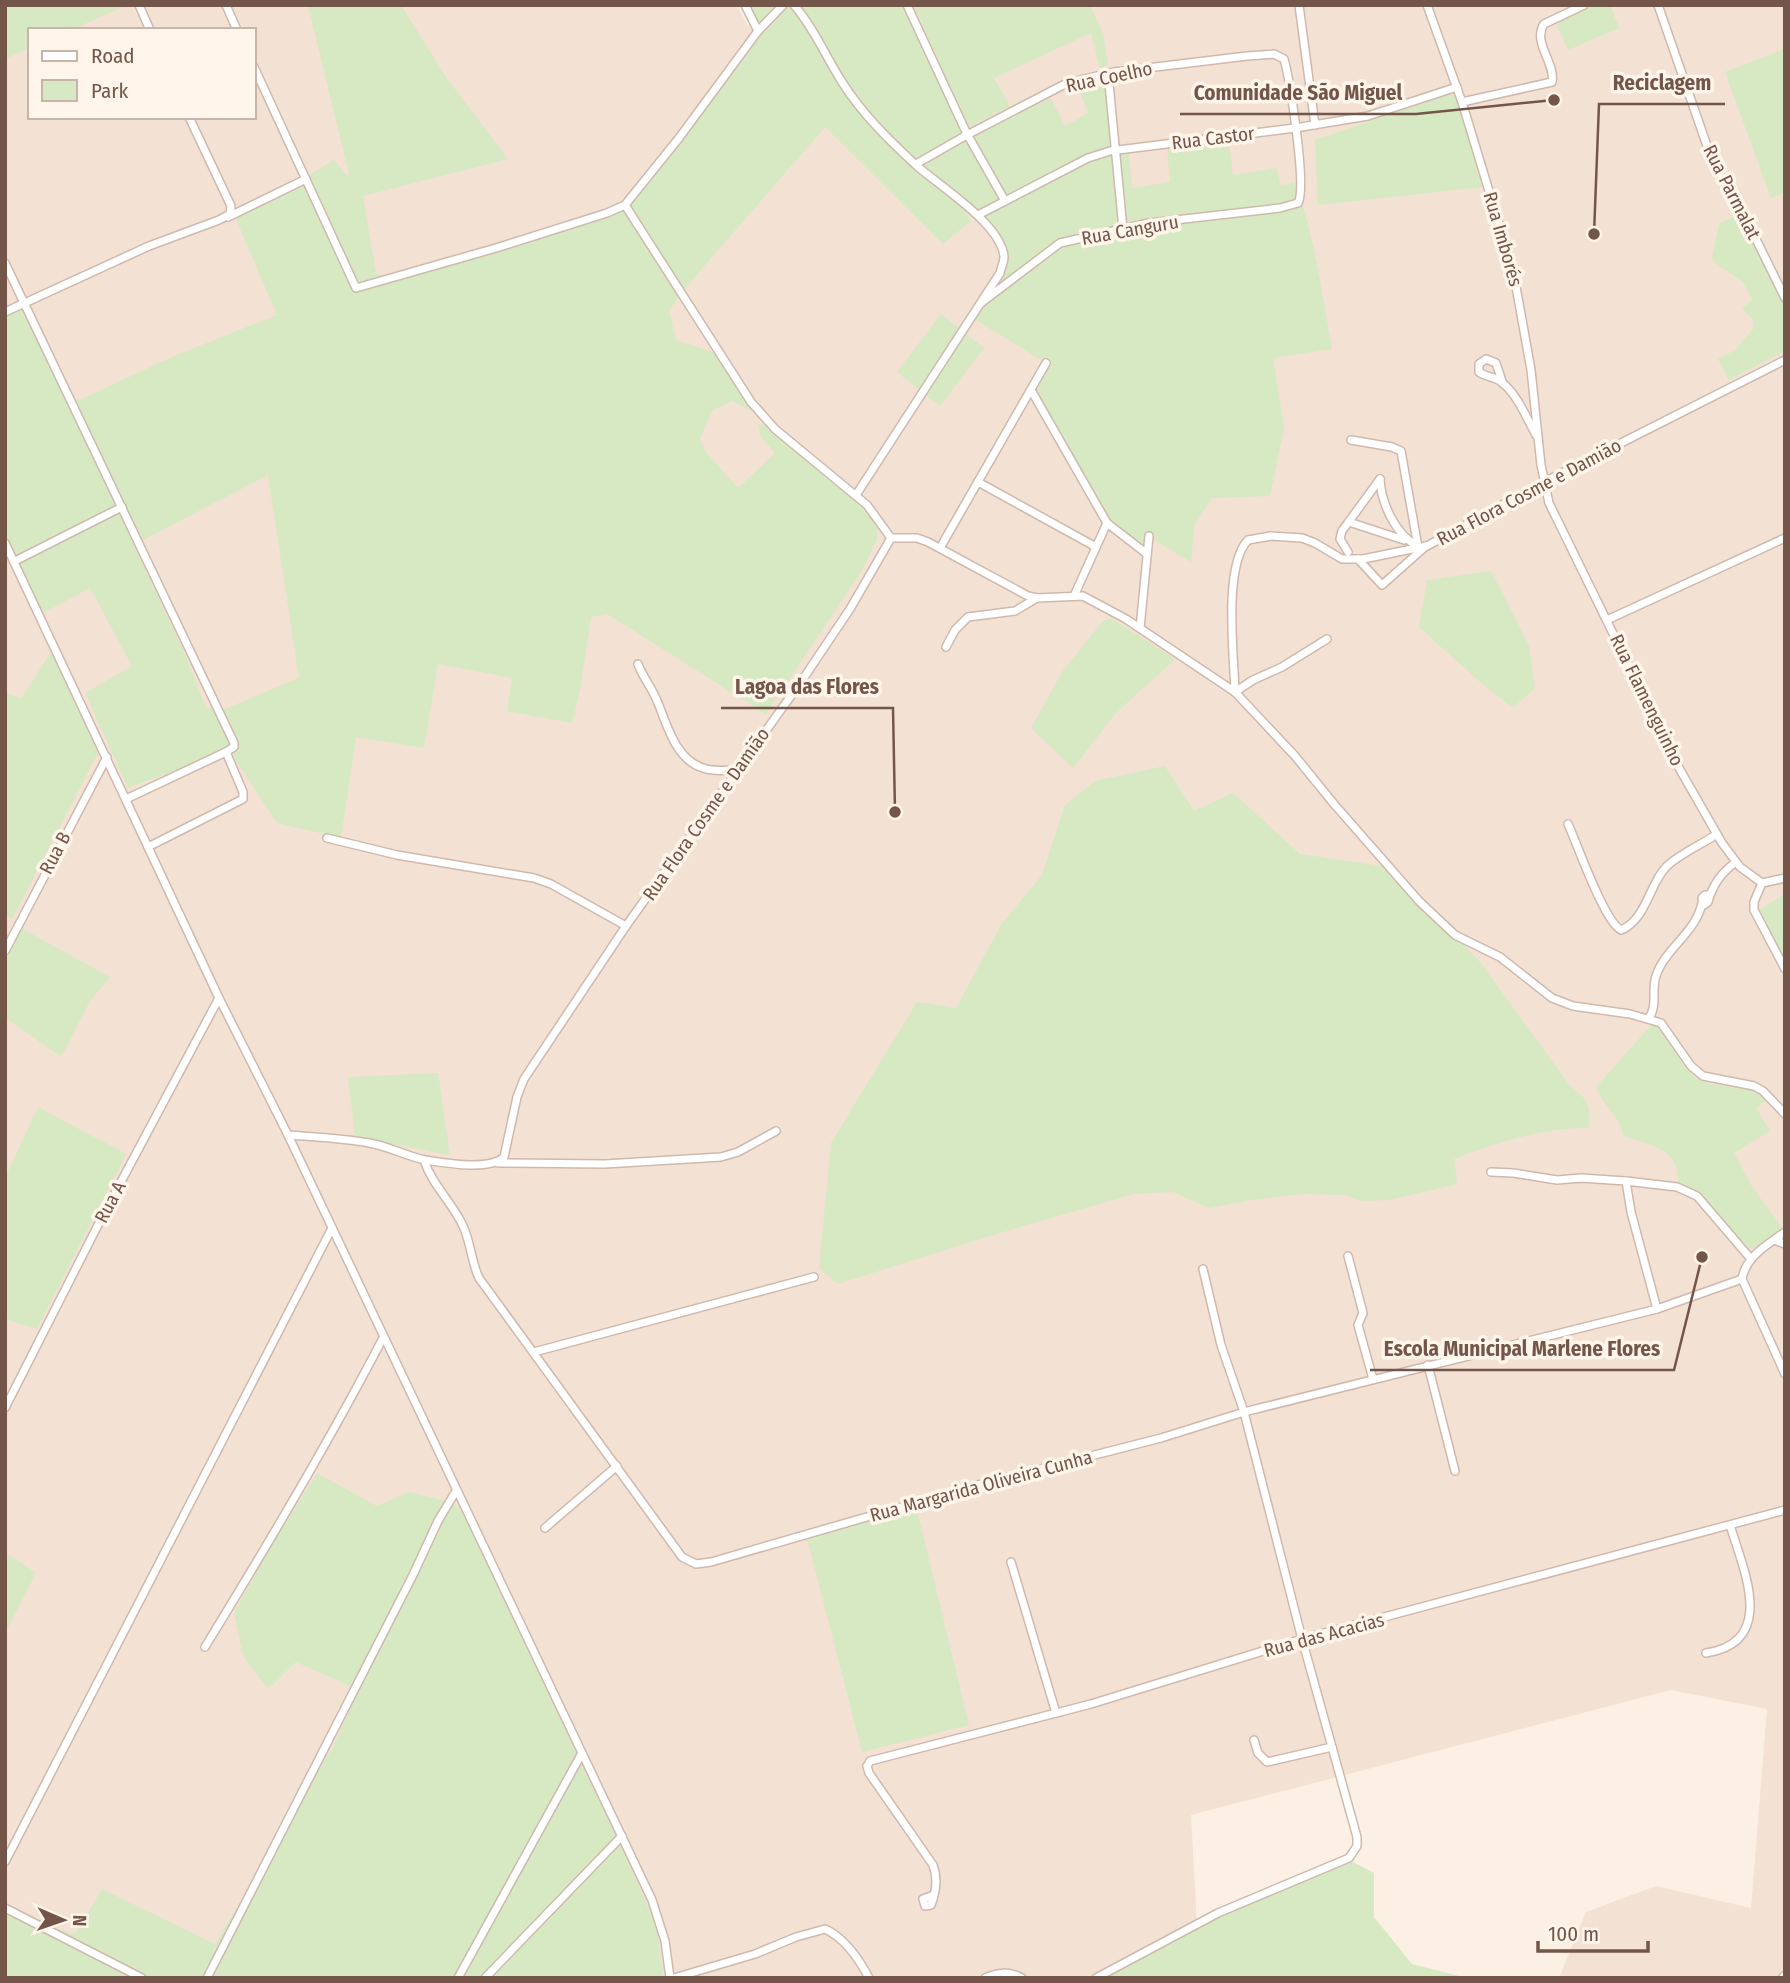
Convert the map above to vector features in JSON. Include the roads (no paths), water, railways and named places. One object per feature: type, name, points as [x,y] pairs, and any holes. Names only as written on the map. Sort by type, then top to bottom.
[{"type":"street","points":[[139,5],[149,28]]},
{"type":"street","points":[[226,5],[236,28]]},
{"type":"street","points":[[745,5],[758,31]]},
{"type":"street","points":[[256,70],[356,288],[496,248],[625,205],[679,138],[758,31],[783,5]]},
{"type":"street","points":[[794,5],[809,24],[857,103],[916,164],[978,215],[996,236],[1004,257],[1000,273],[856,495]]},
{"type":"street","points":[[907,5],[967,134],[1005,201]]},
{"type":"street","points":[[1299,5],[1315,125]]},
{"type":"street","name":"Rua Imborés","points":[[1427,5],[1462,102],[1513,270],[1531,370],[1544,481]]},
{"type":"street","points":[[1462,102],[1552,82],[1553,75],[1541,38],[1542,27],[1584,5]]},
{"type":"street","name":"Rua Parmalat","points":[[1658,5],[1713,163],[1753,232],[1785,298]]},
{"type":"street","name":"Rua Coelho","points":[[916,164],[967,134],[1067,83],[1108,73],[1235,57],[1279,55],[1285,63],[1295,128]]},
{"type":"street","points":[[1108,73],[1123,229]]},
{"type":"street","name":"Rua Castor","points":[[978,215],[1088,159],[1116,150],[1295,128],[1368,116],[1457,87]]},
{"type":"street","points":[[190,119],[231,206],[227,217]]},
{"type":"street","name":"Rua Canguru","points":[[981,303],[1060,243],[1149,223],[1298,204],[1302,192],[1295,128]]},
{"type":"street","points":[[5,312],[149,246],[227,217],[306,179]]},
{"type":"street","points":[[625,205],[751,402],[789,442],[856,495],[878,517],[891,538],[916,538],[1037,598]]},
{"type":"street","points":[[5,263],[234,743],[234,747],[226,752],[126,799]]},
{"type":"street","name":"Rua Flora Cosme e Damião","points":[[1235,692],[1232,600],[1238,557],[1245,544],[1257,537],[1302,538],[1342,559],[1358,559],[1422,546],[1544,481],[1785,360]]},
{"type":"street","points":[[940,548],[1046,363]]},
{"type":"street","points":[[1503,384],[1518,403],[1538,439]]},
{"type":"street","points":[[1031,390],[1107,523],[1147,554]]},
{"type":"street","points":[[1351,440],[1392,447],[1401,452],[1422,546]]},
{"type":"street","points":[[1348,552],[1340,539],[1342,531],[1380,480],[1381,495],[1404,540]]},
{"type":"street","name":"Rua Flamenguinho","points":[[1544,481],[1549,503],[1679,768],[1736,862],[1762,883]]},
{"type":"street","points":[[978,482],[1096,547]]},
{"type":"street","points":[[15,561],[122,507]]},
{"type":"street","points":[[1349,522],[1422,546]]},
{"type":"street","points":[[1074,596],[1107,523]]},
{"type":"street","points":[[1140,628],[1149,536]]},
{"type":"street","name":"Rua Flora Cosme e Damião","points":[[498,1163],[504,1157],[517,1097],[524,1079],[626,926],[803,679],[850,609],[891,538]]},
{"type":"street","points":[[1608,620],[1785,538]]},
{"type":"street","points":[[5,543],[219,998],[288,1135],[622,1836],[658,1916],[672,1978],[755,1954],[796,1937],[825,1929],[848,1947],[869,1978]]},
{"type":"street","points":[[1358,559],[1382,585],[1422,546]]},
{"type":"street","points":[[946,647],[964,619],[972,615],[1015,611],[1037,598],[1083,596],[1140,628],[1235,692],[1295,756],[1443,926],[1467,942],[1500,957],[1552,998],[1573,1006],[1649,1018],[1661,1023],[1691,1066],[1703,1076],[1754,1086],[1763,1091],[1785,1114]]},
{"type":"street","points":[[1235,692],[1327,639]]},
{"type":"street","points":[[638,664],[658,703],[668,731],[687,757],[705,769],[736,770]]},
{"type":"street","points":[[148,847],[243,799],[243,792],[226,752]]},
{"type":"street","name":"Rua B","points":[[5,950],[107,757]]},
{"type":"street","points":[[1569,824],[1604,908],[1621,930],[1627,928],[1644,906],[1664,869],[1717,834]]},
{"type":"street","points":[[327,838],[397,855],[534,878],[551,884],[626,926]]},
{"type":"street","points":[[1649,1018],[1653,1012],[1656,975],[1668,954],[1698,920],[1702,903],[1704,905],[1708,902],[1721,874],[1736,862]]},
{"type":"street","points":[[1785,878],[1762,883],[1754,902],[1754,909],[1785,969]]},
{"type":"street","name":"Rua A","points":[[5,1408],[99,1223],[219,998]]},
{"type":"street","points":[[288,1135],[326,1137],[385,1146],[424,1160],[482,1165],[605,1164],[720,1157],[738,1152],[776,1132]]},
{"type":"street","name":"Rua Margarida Oliveira Cunha","points":[[424,1160],[429,1174],[464,1229],[479,1278],[682,1557],[692,1563],[701,1564],[981,1484],[1161,1438],[1244,1412],[1657,1309],[1742,1279]]},
{"type":"street","points":[[1491,1172],[1557,1180],[1581,1178],[1677,1187],[1697,1196],[1751,1259]]},
{"type":"street","points":[[1626,1181],[1631,1212],[1657,1309]]},
{"type":"street","points":[[5,1862],[332,1228]]},
{"type":"street","points":[[1785,1232],[1751,1259],[1742,1279],[1785,1374]]},
{"type":"street","points":[[1774,1240],[1785,1244]]},
{"type":"street","points":[[1348,1256],[1363,1313],[1358,1325],[1373,1379]]},
{"type":"street","points":[[1096,1978],[1218,1913],[1349,1858],[1357,1846],[1357,1837],[1302,1639],[1244,1412],[1221,1345],[1203,1269]]},
{"type":"street","points":[[534,1352],[814,1277]]},
{"type":"street","points":[[205,1647],[336,1429],[383,1338]]},
{"type":"street","points":[[1429,1366],[1455,1471]]},
{"type":"street","points":[[545,1528],[617,1466]]},
{"type":"street","points":[[207,1978],[413,1576],[438,1521],[456,1491]]},
{"type":"street","name":"Rua das Acacias","points":[[934,1895],[937,1881],[933,1865],[869,1773],[867,1766],[873,1760],[1056,1713],[1302,1639],[1785,1510]]},
{"type":"street","points":[[1706,1653],[1727,1647],[1737,1640],[1749,1621],[1749,1590],[1730,1525]]},
{"type":"street","points":[[1011,1562],[1056,1713]]},
{"type":"street","points":[[1254,1740],[1258,1753],[1267,1762],[1332,1747]]},
{"type":"street","points":[[458,1978],[582,1753]]},
{"type":"street","points":[[485,1978],[622,1836]]},
{"type":"street","points":[[5,1908],[142,1978]]},
{"type":"street","points":[[985,1978],[1012,1973],[1022,1978]]},
{"type":"place","name":"Comunidade São Miguel","points":[[1554,100]]},
{"type":"place","name":"Reciclagem","points":[[1594,234]]},
{"type":"place","name":"Lagoa das Flores","points":[[895,812]]},
{"type":"place","name":"Escola Municipal Marlene Flores","points":[[1702,1257]]}]
